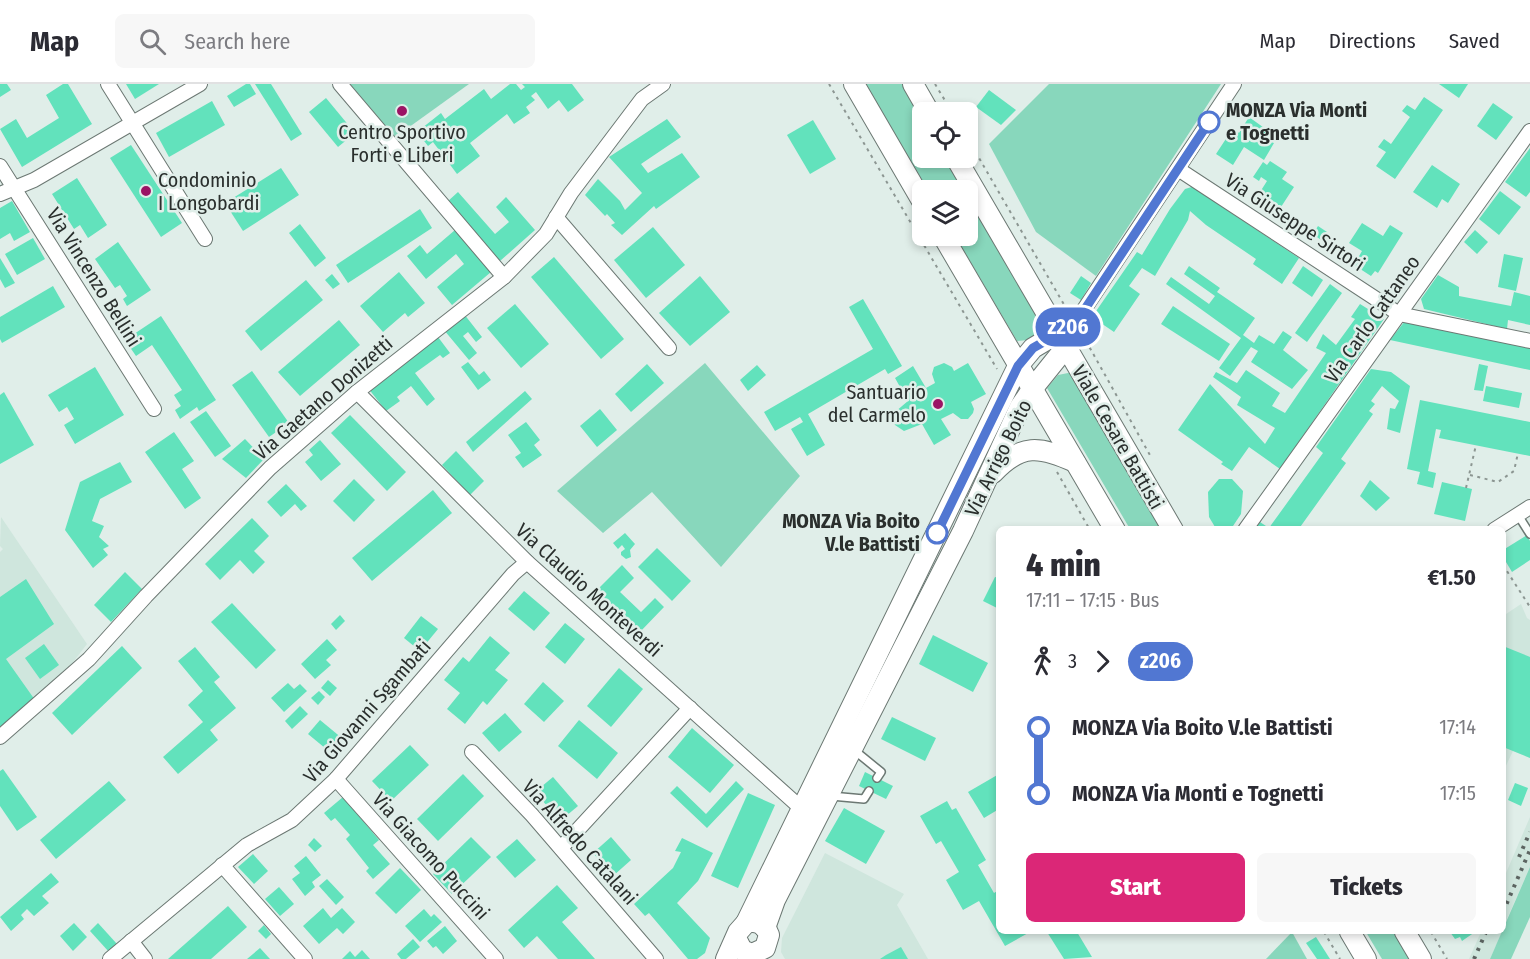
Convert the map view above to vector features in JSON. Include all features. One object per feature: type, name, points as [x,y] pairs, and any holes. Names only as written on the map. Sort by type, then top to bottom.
[{"type":"street","points":[[108,84],[205,239]]},
{"type":"street","points":[[6,191],[34,180],[201,84]]},
{"type":"street","points":[[340,84],[504,277]]},
{"type":"street","name":"Via Gaetano Donizetti","points":[[0,737],[89,659],[146,596],[270,468],[357,392],[504,277],[546,234],[571,193],[642,99],[663,84]]},
{"type":"street","points":[[854,84],[912,184]]},
{"type":"street","points":[[913,84],[923,102]]},
{"type":"street","points":[[1075,324],[1234,84]]},
{"type":"street","name":"Via Carlo Cattaneo","points":[[1248,526],[1530,132]]},
{"type":"street","name":"Via Vincenzo Bellini","points":[[0,166],[6,191],[28,208],[154,409]]},
{"type":"street","name":"Viale Cesare Battisti","points":[[962,168],[1171,526]]},
{"type":"street","name":"Via Giuseppe Sirtori","points":[[1178,169],[1400,314],[1530,341]]},
{"type":"street","points":[[556,217],[669,348]]},
{"type":"street","points":[[949,246],[1113,526]]},
{"type":"street","name":"Via Arrigo Boito","points":[[726,959],[775,900],[963,531],[1020,407],[1061,340],[1075,324]]},
{"type":"street","name":"Via Arrigo Boito","points":[[749,930],[802,808],[1018,366],[1033,348],[1061,340]]},
{"type":"street","name":"Via Claudio Monteverdi","points":[[357,392],[526,562],[802,808]]},
{"type":"street","points":[[980,493],[992,475],[1011,457],[1020,452],[1034,449],[1044,450],[1075,462]]},
{"type":"street","points":[[1500,526],[1524,511]]},
{"type":"street","name":"Via Giovanni Sgambati","points":[[110,959],[247,845],[292,820],[336,779],[513,574],[526,562]]},
{"type":"street","points":[[561,848],[690,708]]},
{"type":"street","name":"Via Alfredo Catalani","points":[[472,752],[561,848],[656,959]]},
{"type":"street","name":"Via Giacomo Puccini","points":[[336,779],[496,959]]},
{"type":"street","points":[[222,866],[304,959]]},
{"type":"street","points":[[749,930],[769,935],[759,955],[742,950],[749,930]]},
{"type":"street","points":[[1351,934],[1366,959]]},
{"type":"street","points":[[1406,934],[1421,959]]},
{"type":"street","points":[[131,941],[145,959]]},
{"type":"lane","points":[[1524,511],[1530,534]]},
{"type":"lane","points":[[852,748],[881,772],[877,778]]},
{"type":"lane","points":[[828,796],[864,799],[869,791]]},
{"type":"path","points":[[829,84],[1008,386]]},
{"type":"path","points":[[935,84],[946,102]]},
{"type":"path","points":[[978,156],[1154,462]]},
{"type":"path","points":[[1466,488],[1476,445]]},
{"type":"path","points":[[1044,450],[1088,526]]},
{"type":"path","points":[[1470,475],[1498,482],[1514,471],[1518,453]]},
{"type":"path","points":[[1506,570],[1530,607]]},
{"type":"path","points":[[1325,934],[1340,959]]},
{"type":"path","points":[[1432,934],[1447,959]]},
{"type":"shaded area","points":[[1,517],[87,644],[70,666],[35,700],[0,727],[0,552],[3,549],[0,546]]},
{"type":"shaded area","points":[[1521,604],[1530,620],[1530,758],[1513,751],[1506,766],[1506,614]]},
{"type":"shaded area","points":[[1530,817],[1530,867],[1506,921],[1506,873]]},
{"type":"shaded area","points":[[825,853],[904,894],[897,905],[928,959],[785,959],[781,952],[782,938]]},
{"type":"shaded area","points":[[1480,934],[1501,934],[1490,959],[1469,959]]},
{"type":"green space","name":"Centro Sportivo Forti e Liberi","points":[[350,84],[469,84],[394,138]]},
{"type":"green space","points":[[865,84],[903,84],[913,102],[912,163]]},
{"type":"green space","points":[[1049,84],[1221,84],[1096,276],[1036,232],[989,144]]},
{"type":"green space","points":[[915,168],[952,168],[959,180],[922,180]]},
{"type":"green space","points":[[978,211],[1040,318],[1042,329],[1029,340],[1017,341],[961,246],[978,246]]},
{"type":"green space","points":[[705,363],[800,476],[721,567],[652,492],[603,533],[557,491]]},
{"type":"green space","points":[[1073,372],[1161,526],[1128,526],[1047,388],[1058,375]]},
{"type":"green space","points":[[1530,867],[1530,917],[1511,959],[1490,959],[1501,934],[1506,934],[1506,922]]},
{"type":"green space","points":[[1290,934],[1293,934],[1307,959],[1266,959]]},
{"type":"green space","points":[[1367,934],[1397,934],[1411,959],[1382,959]]},
{"type":"building","points":[[0,84],[7,84],[11,90],[0,97]]},
{"type":"building","points":[[63,84],[68,84],[92,124],[22,167],[0,129],[16,119],[27,138],[59,118],[46,95]]},
{"type":"building","points":[[126,84],[159,84],[135,99]]},
{"type":"building","points":[[246,84],[250,84],[256,94],[234,107],[227,96]]},
{"type":"building","points":[[255,84],[271,84],[302,134],[291,141]]},
{"type":"building","points":[[510,84],[516,84],[521,90],[525,87],[522,84],[572,84],[584,100],[568,112],[559,100],[548,109],[536,92],[531,96],[535,100],[526,107],[530,113],[514,124],[507,114],[470,143],[480,156],[457,174],[433,142],[428,146],[417,132],[441,113],[445,119],[484,89],[491,99]]},
{"type":"building","points":[[1439,84],[1468,84],[1459,98]]},
{"type":"building","points":[[989,90],[1016,110],[1001,125],[978,108],[978,104]]},
{"type":"building","points":[[1424,97],[1443,110],[1395,179],[1376,166],[1386,152],[1378,147],[1384,139],[1391,144],[1410,117],[1402,111],[1407,105],[1415,110]]},
{"type":"building","points":[[326,98],[355,133],[338,147],[309,112]]},
{"type":"building","points":[[212,101],[225,125],[169,157],[156,133]]},
{"type":"building","points":[[1493,103],[1513,117],[1496,140],[1477,126]]},
{"type":"building","points":[[1249,117],[1267,130],[1263,136],[1274,143],[1264,160],[1244,147],[1233,165],[1216,154],[1233,128],[1239,133]]},
{"type":"building","points":[[667,119],[681,137],[641,164],[648,173],[682,153],[700,177],[656,209],[654,206],[622,235],[611,225],[615,223],[607,214],[605,216],[585,195],[598,179],[620,201],[625,210],[642,193],[609,157]]},
{"type":"building","points":[[813,120],[836,159],[810,174],[787,135]]},
{"type":"building","name":"Condominio I Longobardi","points":[[131,145],[182,223],[161,237],[110,158]]},
{"type":"building","points":[[1530,148],[1530,192],[1526,197],[1505,182]]},
{"type":"building","points":[[1270,161],[1287,172],[1282,179],[1294,187],[1275,212],[1255,200],[1267,181],[1261,177],[1259,181],[1253,177],[1263,162],[1267,165]]},
{"type":"building","points":[[1432,165],[1460,184],[1448,203],[1442,199],[1437,208],[1413,192]]},
{"type":"building","points":[[281,168],[299,195],[243,231],[225,203]]},
{"type":"building","points":[[77,178],[107,225],[88,238],[80,225],[74,229],[52,194]]},
{"type":"building","points":[[1195,186],[1219,205],[1299,258],[1282,284],[1253,264],[1256,259],[1206,225],[1190,211],[1188,220],[1155,276],[1142,268],[1129,286],[1140,294],[1114,332],[1092,317],[1137,252],[1142,255],[1185,189]]},
{"type":"building","points":[[1500,191],[1521,207],[1499,235],[1479,219]]},
{"type":"building","points":[[458,192],[495,234],[509,222],[496,207],[506,197],[535,230],[500,261],[447,202]]},
{"type":"building","points":[[12,201],[30,232],[14,241],[10,233],[0,239],[0,208]]},
{"type":"building","points":[[420,209],[432,228],[348,283],[336,265]]},
{"type":"building","points":[[1362,223],[1383,236],[1390,225],[1403,233],[1378,273],[1375,271],[1371,276],[1354,265],[1362,251],[1349,243]]},
{"type":"building","points":[[300,224],[326,258],[315,267],[289,233]]},
{"type":"building","points":[[1318,226],[1327,232],[1321,240],[1313,234]]},
{"type":"building","points":[[653,227],[685,265],[646,298],[614,260]]},
{"type":"building","points":[[455,230],[491,272],[452,305],[437,287],[464,264],[456,254],[426,279],[407,256],[420,245],[427,254]]},
{"type":"building","points":[[1475,230],[1488,242],[1477,254],[1464,242]]},
{"type":"building","points":[[33,238],[45,259],[17,275],[5,254]]},
{"type":"building","points":[[118,242],[151,290],[127,306],[123,299],[127,296],[120,285],[115,288],[95,259]]},
{"type":"building","points":[[1504,254],[1523,258],[1516,291],[1498,287]]},
{"type":"building","points":[[554,257],[624,339],[601,359],[531,277]]},
{"type":"building","points":[[0,258],[15,283],[5,288],[0,279]]},
{"type":"building","points":[[1189,266],[1220,288],[1217,292],[1255,318],[1243,335],[1254,343],[1259,335],[1274,344],[1283,331],[1292,337],[1283,350],[1308,370],[1292,389],[1251,362],[1258,351],[1251,347],[1230,376],[1219,368],[1241,338],[1166,284],[1171,277],[1209,304],[1215,296],[1184,274]]},
{"type":"building","points":[[1303,266],[1323,280],[1312,297],[1292,283]]},
{"type":"building","points":[[399,272],[425,303],[408,317],[405,313],[383,332],[360,306]]},
{"type":"building","points":[[332,274],[340,284],[333,289],[325,280]]},
{"type":"building","points":[[1438,275],[1459,287],[1459,296],[1511,306],[1514,292],[1530,296],[1530,325],[1508,320],[1507,329],[1424,309],[1421,299]]},
{"type":"building","points":[[700,276],[730,312],[690,346],[659,313]]},
{"type":"building","points":[[1081,276],[1091,283],[1081,300],[1070,293]]},
{"type":"building","points":[[306,280],[323,300],[261,351],[245,331]]},
{"type":"building","points":[[1330,284],[1342,293],[1307,342],[1295,333]]},
{"type":"building","points":[[53,286],[65,307],[2,343],[0,317]]},
{"type":"building","points":[[863,299],[902,366],[888,374],[885,369],[808,414],[825,445],[807,456],[791,429],[803,422],[800,417],[775,431],[764,412],[873,349],[849,307]]},
{"type":"building","points":[[515,304],[549,344],[521,368],[487,328]]},
{"type":"building","points":[[1360,304],[1384,319],[1280,469],[1249,447],[1232,471],[1178,430],[1210,384],[1265,444],[1275,428],[1237,405],[1241,397],[1213,377],[1216,372],[1237,383],[1246,370],[1280,393],[1272,406],[1285,413],[1326,353],[1316,348],[1323,334],[1336,345],[1355,319],[1351,317]]},
{"type":"building","points":[[1173,306],[1230,344],[1219,361],[1161,324]]},
{"type":"building","points":[[464,314],[482,337],[476,342],[468,332],[463,336],[477,353],[469,360],[444,330]]},
{"type":"building","points":[[161,316],[216,400],[199,411],[197,407],[180,419],[175,410],[181,406],[174,395],[182,390],[152,345],[136,356],[125,340]]},
{"type":"building","points":[[339,320],[360,345],[300,396],[278,372]]},
{"type":"building","points":[[1405,321],[1530,346],[1530,370],[1390,340]]},
{"type":"building","points":[[438,337],[450,353],[443,358],[440,355],[415,373],[435,399],[427,406],[411,386],[397,397],[400,401],[386,411],[368,388]]},
{"type":"building","points":[[468,362],[479,375],[484,371],[491,380],[478,390],[461,367]]},
{"type":"building","name":"Santuario del Carmelo","points":[[944,363],[952,367],[954,371],[968,363],[986,394],[971,402],[974,409],[968,419],[961,419],[953,413],[941,419],[951,435],[934,445],[922,424],[904,431],[895,425],[893,421],[895,412],[908,401],[895,378],[913,366],[926,388],[935,383],[932,374],[934,367]]},
{"type":"building","points":[[647,364],[664,383],[631,412],[615,394]]},
{"type":"building","points":[[1479,364],[1488,366],[1483,391],[1474,390]]},
{"type":"building","points":[[757,365],[766,375],[748,391],[740,380]]},
{"type":"building","points":[[95,367],[124,415],[75,444],[64,425],[74,419],[67,407],[59,412],[48,395]]},
{"type":"building","points":[[1371,369],[1391,372],[1410,386],[1400,433],[1387,429],[1390,408],[1395,409],[1399,401],[1382,386],[1371,401],[1375,404],[1369,411],[1373,414],[1341,459],[1346,463],[1301,526],[1270,526],[1323,453],[1316,447]]},
{"type":"building","points":[[252,371],[289,423],[269,437],[232,385]]},
{"type":"building","points":[[1486,386],[1522,393],[1519,408],[1483,401]]},
{"type":"building","points":[[525,391],[532,399],[473,452],[466,442]]},
{"type":"building","points":[[4,392],[34,445],[0,464],[0,395]]},
{"type":"building","points":[[1420,400],[1530,422],[1530,456],[1439,438],[1441,430],[1436,429],[1428,471],[1436,473],[1433,488],[1417,484],[1420,472],[1407,469]]},
{"type":"building","points":[[600,409],[617,430],[597,447],[580,426]]},
{"type":"building","points":[[206,411],[231,446],[215,457],[190,422]]},
{"type":"building","points":[[350,415],[406,472],[387,491],[331,433]]},
{"type":"building","points":[[526,422],[540,440],[534,445],[542,455],[523,468],[515,457],[521,453],[508,435]]},
{"type":"building","points":[[174,432],[194,461],[182,469],[201,498],[185,509],[145,452]]},
{"type":"building","points":[[245,439],[264,459],[246,478],[222,459]]},
{"type":"building","points":[[320,440],[341,464],[321,481],[305,462],[313,455],[309,450]]},
{"type":"building","points":[[456,451],[484,481],[470,495],[442,465]]},
{"type":"building","points":[[120,462],[132,482],[100,499],[92,521],[104,526],[99,537],[109,546],[103,549],[108,555],[93,568],[65,530],[80,482]]},
{"type":"building","points":[[354,479],[375,500],[354,522],[333,501]]},
{"type":"building","points":[[1219,479],[1232,479],[1243,491],[1241,514],[1233,526],[1214,526],[1209,517],[1208,492]]},
{"type":"building","points":[[1370,480],[1390,498],[1376,511],[1360,496]]},
{"type":"building","points":[[1442,482],[1472,489],[1465,521],[1434,514]]},
{"type":"building","points":[[286,484],[307,506],[301,511],[295,504],[281,517],[267,502]]},
{"type":"building","points":[[433,490],[452,513],[372,581],[352,558]]},
{"type":"building","points":[[252,518],[269,536],[254,551],[265,562],[253,574],[240,560],[220,580],[205,564]]},
{"type":"building","points":[[625,533],[635,544],[630,550],[631,557],[626,559],[621,555],[625,549],[622,545],[618,549],[613,543]]},
{"type":"building","points":[[1527,535],[1530,541],[1530,560],[1512,572],[1506,562],[1506,548]]},
{"type":"building","points":[[657,548],[691,581],[672,601],[638,567]]},
{"type":"building","points":[[622,565],[634,578],[620,592],[641,612],[655,598],[664,607],[639,633],[596,591]]},
{"type":"building","points":[[125,572],[142,589],[111,622],[94,605]]},
{"type":"building","points":[[995,577],[996,577],[996,608],[983,601]]},
{"type":"building","points":[[26,579],[54,624],[6,659],[35,700],[0,727],[0,597]]},
{"type":"building","points":[[524,591],[550,613],[534,631],[508,609]]},
{"type":"building","points":[[232,603],[276,650],[256,669],[211,622]]},
{"type":"building","points":[[340,615],[345,621],[336,630],[331,624]]},
{"type":"building","points":[[421,616],[438,629],[420,651],[404,638]]},
{"type":"building","points":[[565,623],[585,639],[565,664],[545,647]]},
{"type":"building","points":[[933,635],[988,663],[973,692],[919,664]]},
{"type":"building","points":[[490,636],[510,653],[495,670],[508,680],[487,705],[483,701],[465,724],[447,709],[460,693],[444,680],[463,657],[469,662]]},
{"type":"building","points":[[327,639],[337,650],[326,660],[331,665],[315,679],[301,664]]},
{"type":"building","points":[[44,644],[59,665],[40,679],[25,658]]},
{"type":"building","points":[[122,646],[142,668],[72,735],[52,713]]},
{"type":"building","points":[[195,647],[220,677],[214,682],[236,708],[210,730],[218,740],[178,774],[163,757],[203,722],[188,705],[203,691],[178,661]]},
{"type":"building","points":[[1506,647],[1530,657],[1530,758],[1506,748]]},
{"type":"building","points":[[619,668],[643,689],[611,727],[587,706]]},
{"type":"building","points":[[328,680],[337,688],[330,696],[321,688]]},
{"type":"building","points":[[543,682],[564,701],[544,722],[524,704]]},
{"type":"building","points":[[288,683],[294,689],[300,684],[307,691],[284,712],[271,698]]},
{"type":"building","points":[[319,691],[325,697],[318,705],[311,698]]},
{"type":"building","points":[[300,706],[308,714],[292,729],[285,721]]},
{"type":"building","points":[[505,713],[522,732],[499,752],[482,733]]},
{"type":"building","points":[[892,717],[936,738],[925,761],[881,739]]},
{"type":"building","points":[[320,720],[343,739],[331,753],[308,734]]},
{"type":"building","points":[[579,720],[618,753],[597,779],[558,746]]},
{"type":"building","points":[[692,728],[734,765],[710,793],[668,757]]},
{"type":"building","points":[[410,745],[429,765],[391,801],[372,781]]},
{"type":"building","points":[[3,769],[37,817],[17,831],[0,806],[0,771]]},
{"type":"building","points":[[865,772],[893,786],[886,799],[859,786]]},
{"type":"building","points":[[463,774],[484,796],[438,841],[417,819]]},
{"type":"building","points":[[996,776],[996,811],[984,818],[968,792]]},
{"type":"building","points":[[553,777],[578,806],[560,821],[535,792]]},
{"type":"building","points":[[109,781],[126,800],[56,859],[40,840]]},
{"type":"building","points":[[736,781],[744,789],[707,828],[670,793],[677,786],[706,814]]},
{"type":"building","points":[[1515,783],[1528,788],[1521,806],[1508,800]]},
{"type":"building","points":[[748,793],[775,805],[738,888],[711,876]]},
{"type":"building","points":[[343,797],[379,840],[373,845],[390,864],[373,879],[366,871],[369,868],[346,839],[350,835],[335,818],[331,821],[324,813]]},
{"type":"building","points":[[947,801],[952,810],[956,808],[986,860],[978,865],[994,893],[996,892],[996,930],[979,901],[963,910],[946,880],[959,872],[941,841],[936,844],[920,816]]},
{"type":"building","points":[[844,808],[885,831],[866,864],[825,841]]},
{"type":"building","points":[[471,837],[491,857],[452,894],[433,874]]},
{"type":"building","points":[[611,837],[631,860],[613,876],[593,853]]},
{"type":"building","points":[[314,838],[322,846],[315,852],[308,845]]},
{"type":"building","points":[[682,838],[713,853],[698,881],[677,903],[710,938],[705,953],[697,959],[688,959],[649,913],[645,916],[634,904],[673,868],[681,852],[675,851]]},
{"type":"building","points":[[517,839],[536,860],[515,878],[496,857]]},
{"type":"building","points":[[253,854],[268,871],[254,884],[238,867]]},
{"type":"building","points":[[306,856],[321,875],[312,882],[315,887],[305,896],[292,879],[300,873],[294,866]]},
{"type":"building","points":[[400,868],[421,890],[396,914],[375,893]]},
{"type":"building","points":[[51,873],[59,882],[42,896],[49,903],[34,916],[27,909],[21,915],[24,919],[11,931],[0,917]]},
{"type":"building","points":[[327,879],[344,897],[336,905],[319,886]]},
{"type":"building","points":[[557,885],[578,908],[562,922],[595,959],[558,959],[537,936],[524,948],[508,930]]},
{"type":"building","points":[[279,887],[294,904],[280,916],[265,899]]},
{"type":"building","points":[[228,906],[247,927],[211,959],[168,959]]},
{"type":"building","points":[[323,908],[331,918],[342,908],[355,922],[343,934],[337,928],[319,944],[303,926]]},
{"type":"building","points":[[424,909],[431,917],[434,914],[442,922],[420,942],[405,926]]},
{"type":"building","points":[[74,923],[87,937],[73,951],[60,936]]},
{"type":"building","points":[[98,923],[117,944],[109,952],[90,931]]},
{"type":"building","points":[[264,925],[271,934],[266,939],[258,931]]},
{"type":"building","points":[[445,926],[457,941],[443,954],[427,941]]},
{"type":"building","points":[[998,934],[1026,934],[1005,946]]},
{"type":"building","points":[[1048,934],[1078,934],[1092,957],[1064,959]]},
{"type":"building","points":[[1451,934],[1472,934],[1462,941],[1460,937],[1455,939]]},
{"type":"building","points":[[1316,937],[1330,959],[1317,959],[1306,943]]},
{"type":"building","points":[[413,939],[420,947],[406,959],[401,959],[397,954]]},
{"type":"building","points":[[901,947],[908,959],[880,959],[886,955]]},
{"type":"building","points":[[260,948],[270,959],[247,959]]},
{"type":"building","points":[[362,950],[370,959],[342,959],[350,951],[355,957]]},
{"type":"railway","points":[[1519,857],[1530,832]]},
{"type":"railway","points":[[1506,905],[1530,850]]},
{"type":"railway","points":[[1474,959],[1485,934]]},
{"type":"bus line","name":"z206","points":[[937,533],[1018,366],[1033,348],[1075,324],[1209,122]]},
{"type":"place","name":"Centro Sportivo Forti e Liberi","points":[[402,111]]},
{"type":"place","name":"MONZA Via Monti e Tognetti","points":[[1209,122]]},
{"type":"place","name":"Condominio I Longobardi","points":[[146,191]]},
{"type":"place","name":"Santuario del Carmelo","points":[[938,404]]},
{"type":"place","name":"MONZA Via Boito V.le Battisti","points":[[937,533]]}]
